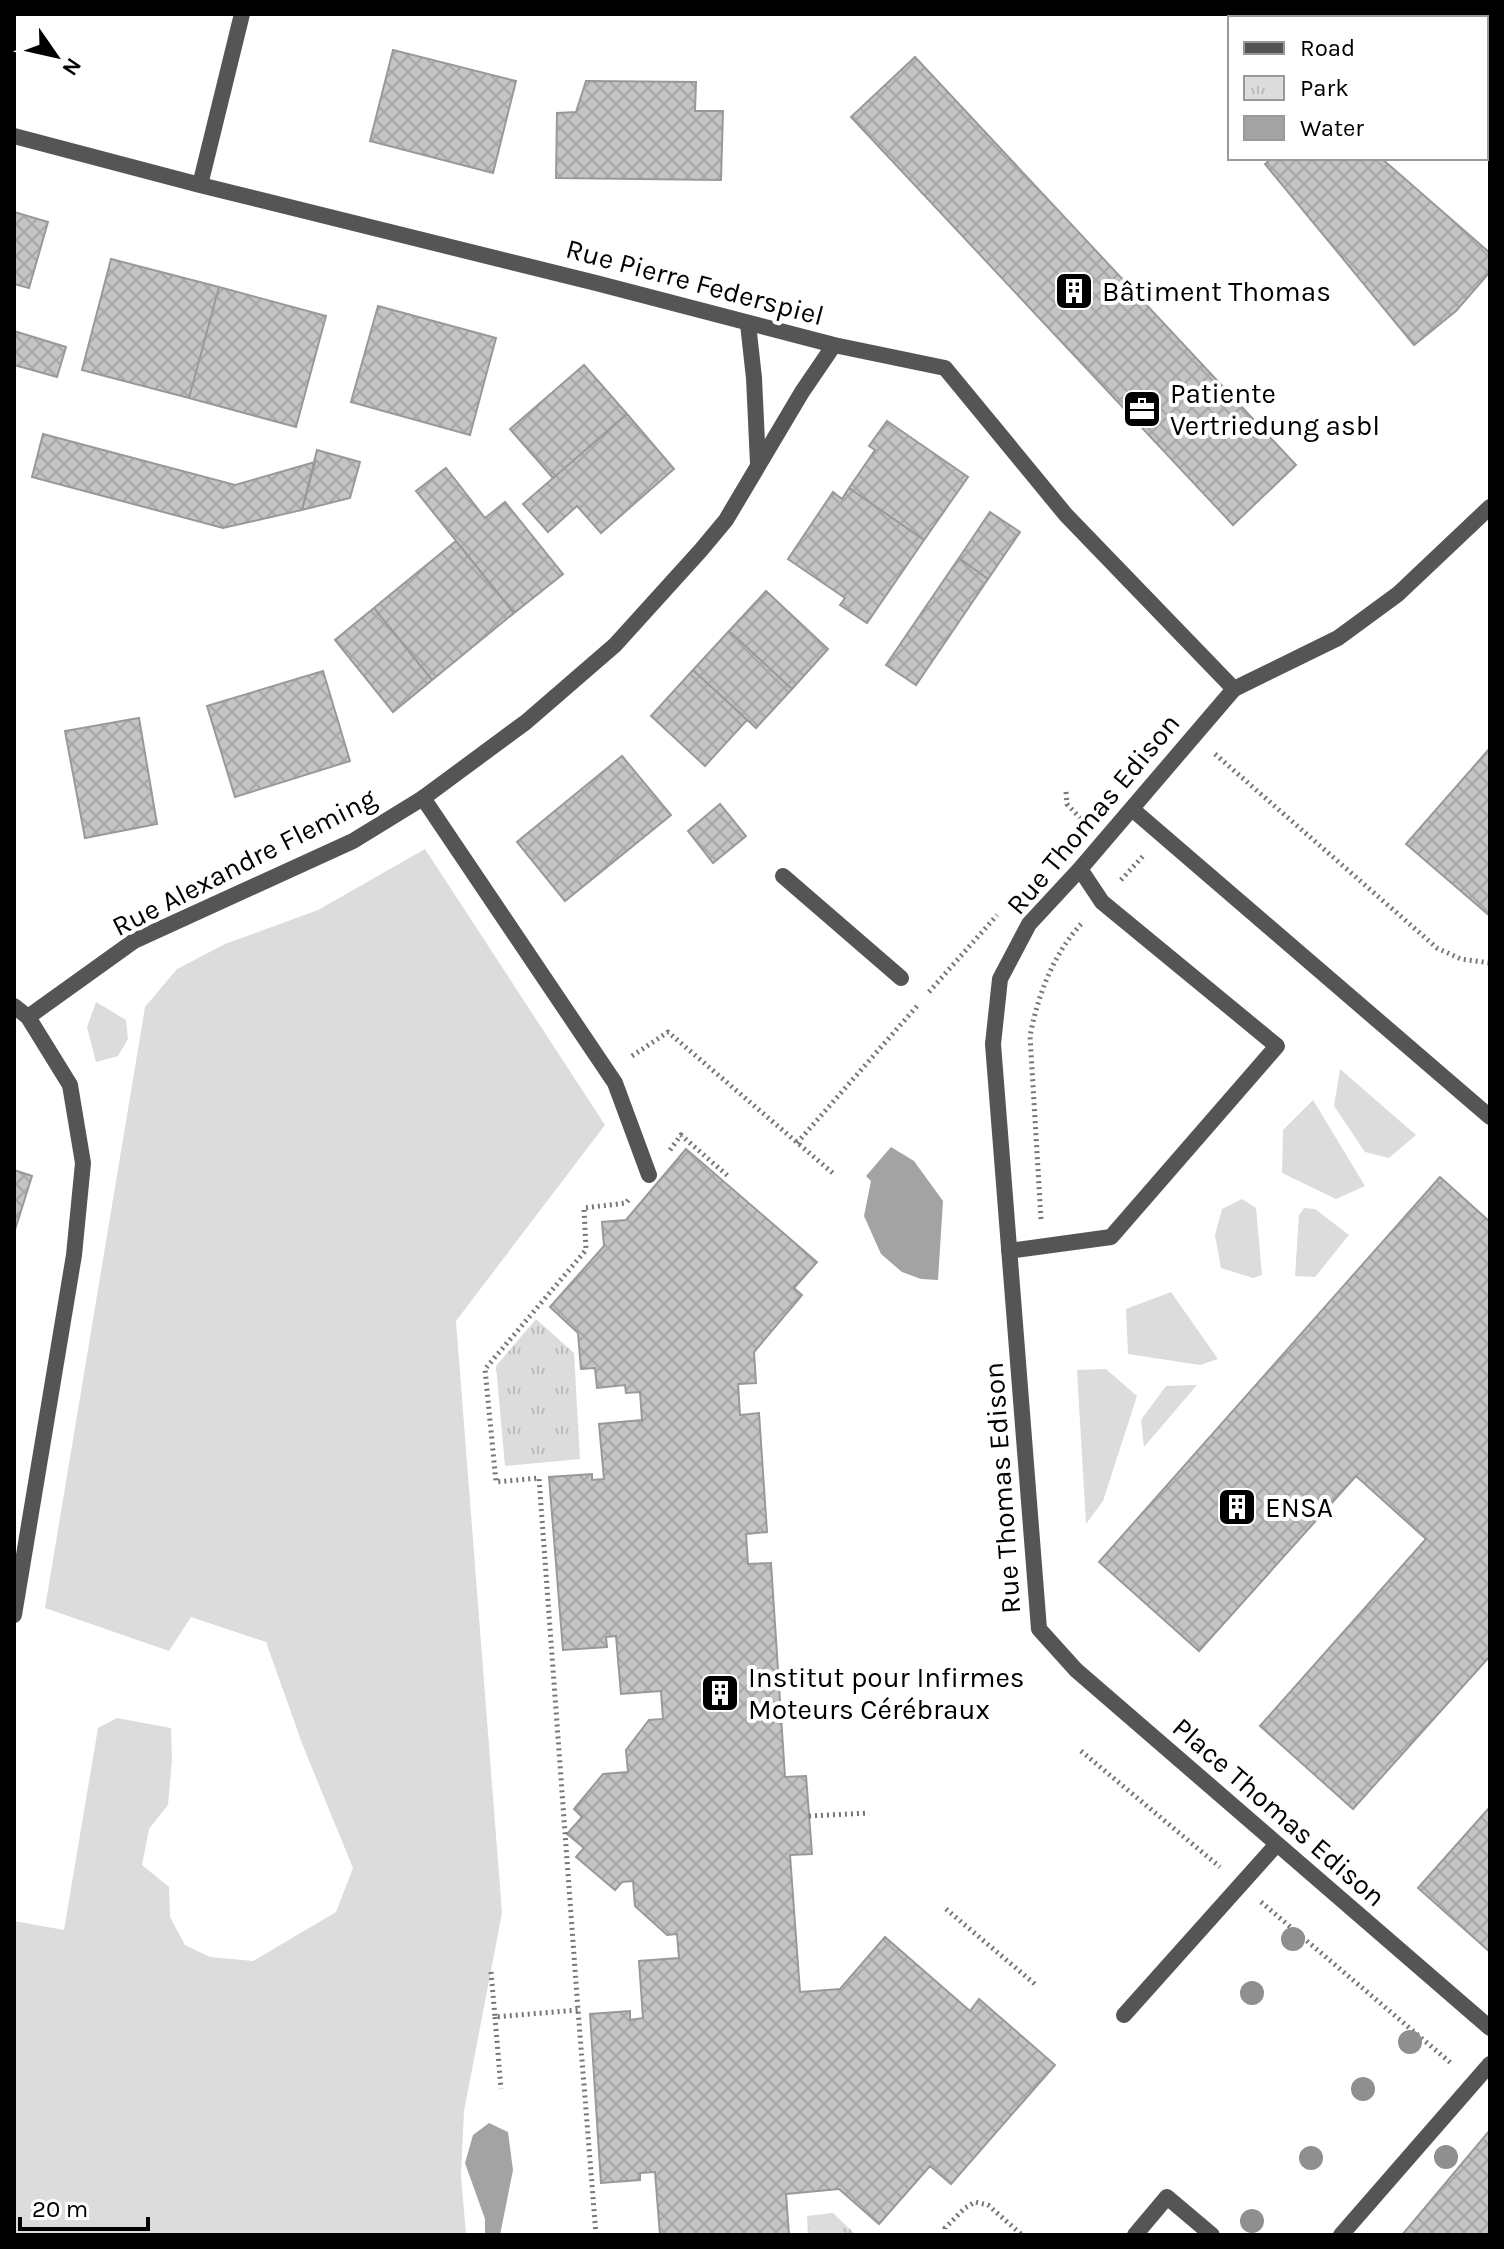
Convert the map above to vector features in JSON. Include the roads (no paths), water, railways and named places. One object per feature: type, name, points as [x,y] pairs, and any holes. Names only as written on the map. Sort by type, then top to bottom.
[{"type":"street","points":[[200,185],[242,14]]},
{"type":"street","name":"Rue Pierre Federspiel","points":[[14,136],[748,324],[945,368],[1066,515],[1234,689]]},
{"type":"street","points":[[748,324],[758,465]]},
{"type":"street","name":"Rue Alexandre Fleming","points":[[21,1012],[134,941],[353,841],[423,798],[526,722],[615,645],[726,520],[802,392],[834,345]]},
{"type":"street","name":"Rue Thomas Edison","points":[[1039,1629],[993,1044],[1000,979],[1029,924],[1234,689],[1338,638],[1398,594],[1490,507]]},
{"type":"street","points":[[423,798],[615,1083],[649,1175]]},
{"type":"street","points":[[1132,809],[1490,1117]]},
{"type":"street","points":[[1009,1251],[1111,1237],[1277,1046],[1102,902],[1080,869]]},
{"type":"street","points":[[783,876],[901,978]]},
{"type":"street","points":[[14,1615],[74,1255],[83,1163],[70,1085],[21,1012]]},
{"type":"street","name":"Place Thomas Edison","points":[[1039,1629],[1076,1670],[1490,2028]]},
{"type":"street","points":[[1124,2015],[1277,1844]]},
{"type":"street","points":[[1341,2235],[1490,2064]]},
{"type":"street","points":[[1135,2235],[1167,2197],[1212,2235]]},
{"type":"water","points":[[891,1147],[914,1161],[943,1201],[938,1280],[921,1279],[902,1272],[881,1254],[864,1216],[871,1181],[866,1176]]},
{"type":"water","points":[[489,2123],[508,2132],[513,2170],[500,2235],[485,2235],[485,2219],[465,2163],[473,2135]]},
{"type":"place","name":"Bâtiment Thomas","points":[[1074,291]]},
{"type":"place","name":"Patiente Vertriedung asbl","points":[[1142,409]]},
{"type":"place","name":"ENSA","points":[[1237,1507]]},
{"type":"place","name":"Institut pour Infirmes Moteurs Cérébraux","points":[[720,1693]]}]
